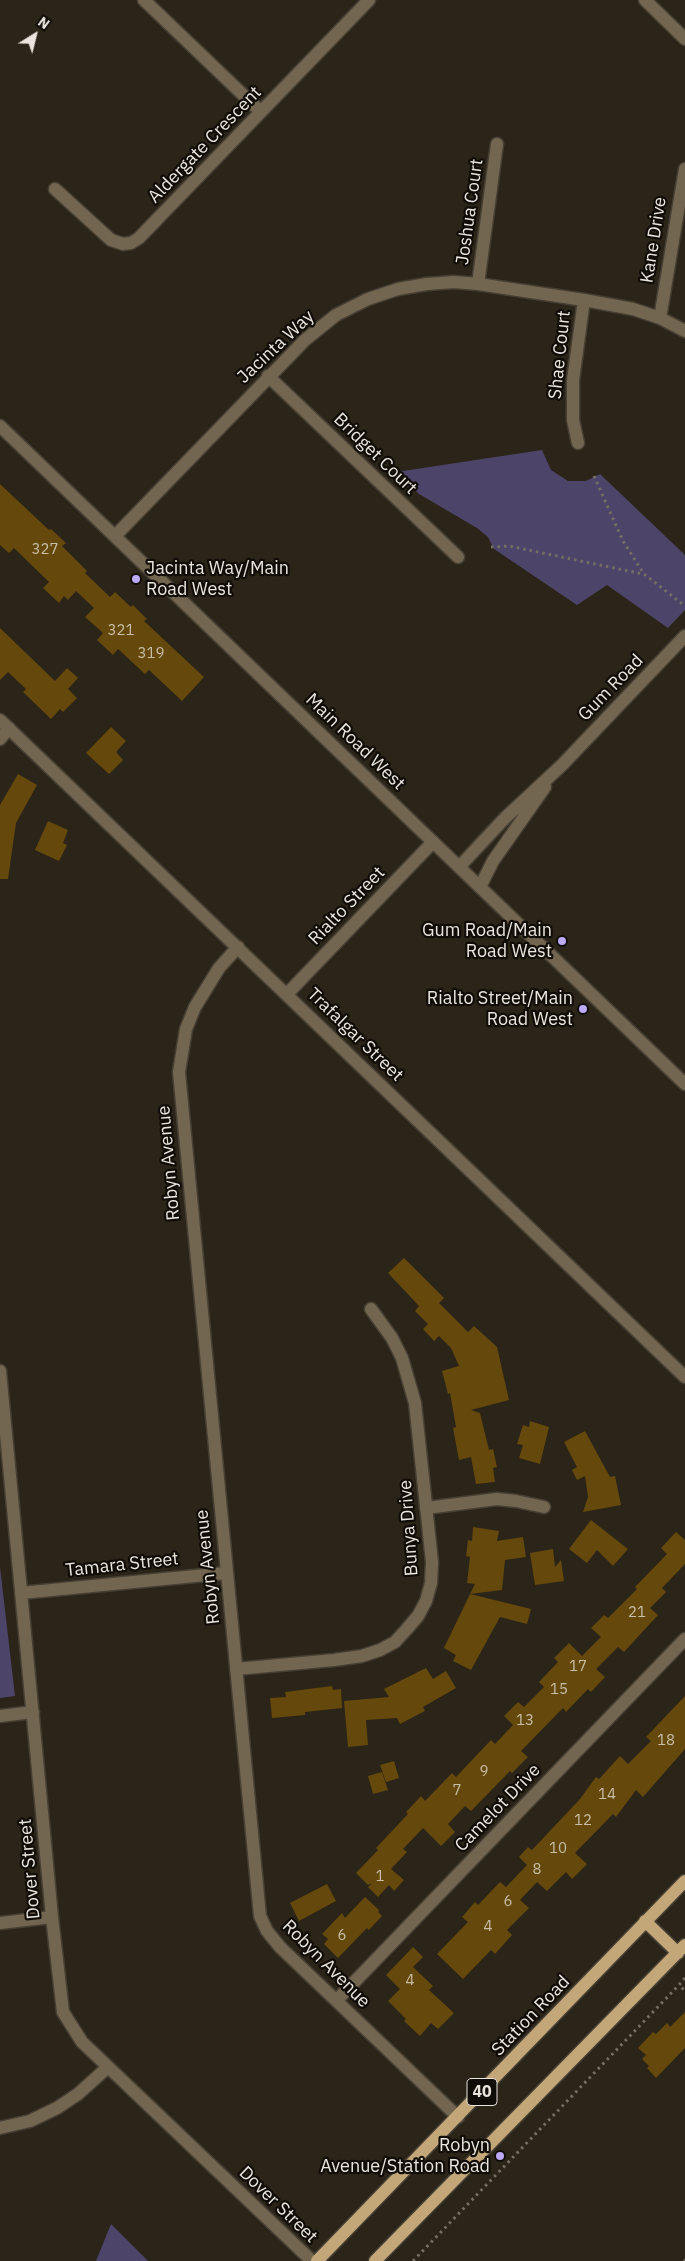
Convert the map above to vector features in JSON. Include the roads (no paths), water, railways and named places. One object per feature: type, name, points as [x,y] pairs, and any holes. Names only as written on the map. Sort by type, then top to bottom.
[{"type":"main road","name":"Station Road","points":[[317,2261],[685,1881]]},
{"type":"main road","points":[[645,1921],[683,1952]]},
{"type":"main road","name":"40","points":[[375,2261],[683,1952]]},
{"type":"street","points":[[144,0],[261,112]]},
{"type":"street","name":"Aldergate Crescent","points":[[55,189],[111,240],[123,244],[131,243],[139,238],[369,0]]},
{"type":"street","points":[[644,0],[685,39]]},
{"type":"street","name":"Joshua Court","points":[[478,284],[497,144]]},
{"type":"street","name":"Kane Drive","points":[[660,318],[685,169]]},
{"type":"street","name":"Jacinta Way","points":[[115,536],[268,376],[305,340],[330,320],[368,299],[398,289],[427,284],[454,282],[478,284],[633,309],[660,318],[685,331]]},
{"type":"street","name":"Shae Court","points":[[578,444],[573,420],[573,380],[584,300]]},
{"type":"street","name":"Bridget Court","points":[[268,376],[458,557]]},
{"type":"street","name":"Main Road West","points":[[0,426],[685,1084]]},
{"type":"street","name":"Gum Road","points":[[459,867],[505,818],[562,765],[685,636]]},
{"type":"street","points":[[0,739],[4,724]]},
{"type":"street","name":"Trafalgar Street","points":[[4,724],[685,1377]]},
{"type":"street","name":"Gum Road","points":[[480,887],[493,861],[562,765]]},
{"type":"street","name":"Rialto Street","points":[[287,994],[433,842]]},
{"type":"street","name":"Robyn Avenue","points":[[238,948],[219,968],[195,1007],[186,1029],[179,1072],[260,1916],[267,1931],[280,1947],[458,2117]]},
{"type":"street","name":"Bunya Drive","points":[[236,1669],[362,1656],[380,1650],[394,1642],[418,1616],[426,1601],[431,1582],[432,1562],[415,1403],[409,1380],[392,1338],[371,1308]]},
{"type":"street","name":"Dover Street","points":[[0,1371],[52,1917],[63,2012],[74,2032],[108,2067],[312,2261]]},
{"type":"street","points":[[426,1508],[496,1499],[544,1507]]},
{"type":"street","name":"Tamara Street","points":[[21,1593],[226,1573]]},
{"type":"street","name":"Camelot Drive","points":[[337,2000],[685,1639]]},
{"type":"street","points":[[0,1716],[32,1712]]},
{"type":"street","points":[[0,1923],[52,1917]]},
{"type":"street","points":[[0,2128],[30,2121],[57,2108],[78,2094],[108,2067]]},
{"type":"place","name":"Jacinta Way/Main Road West","points":[[136,579]]},
{"type":"place","name":"Gum Road/Main Road West","points":[[562,941]]},
{"type":"place","name":"Rialto Street/Main Road West","points":[[583,1009]]},
{"type":"place","name":"Robyn Avenue/Station Road","points":[[500,2156]]}]
